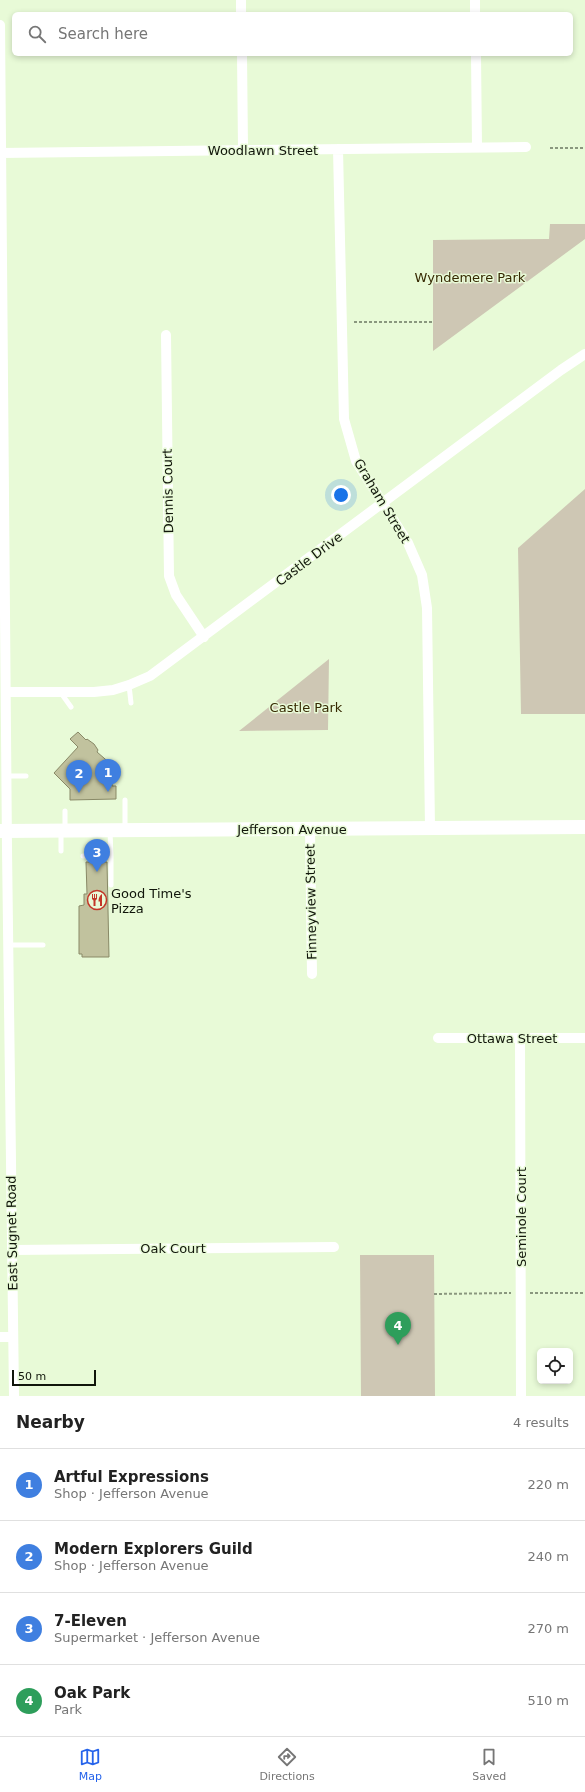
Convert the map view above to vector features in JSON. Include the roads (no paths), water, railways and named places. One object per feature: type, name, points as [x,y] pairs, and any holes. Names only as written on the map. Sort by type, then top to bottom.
[{"type":"street","points":[[241,0],[241,12]]},
{"type":"street","points":[[475,0],[475,12]]},
{"type":"street","name":"East Sugnet Road","points":[[0,24],[6,692],[3,723],[3,754],[6,776],[3,831],[8,945],[4,1004],[12,1250],[14,1396]]},
{"type":"street","points":[[242,56],[243,149]]},
{"type":"street","points":[[476,56],[477,147]]},
{"type":"street","name":"Woodlawn Street","points":[[0,153],[243,149],[526,147]]},
{"type":"street","name":"Graham Street","points":[[338,149],[344,419],[356,461],[408,543],[422,575],[427,608],[430,828]]},
{"type":"street","name":"Dennis Court","points":[[166,335],[169,576],[176,596],[204,637]]},
{"type":"street","name":"Castle Drive","points":[[6,692],[94,692],[113,690],[150,676],[561,370],[585,354]]},
{"type":"street","name":"Jefferson Avenue","points":[[3,831],[585,827]]},
{"type":"street","name":"Finneyview Street","points":[[310,829],[312,974]]},
{"type":"street","name":"Ottawa Street","points":[[438,1038],[585,1038]]},
{"type":"street","name":"Seminole Court","points":[[520,1038],[521,1396]]},
{"type":"street","name":"Oak Court","points":[[12,1250],[334,1247]]},
{"type":"street","points":[[0,1337],[14,1337]]},
{"type":"lane","points":[[129,685],[131,703]]},
{"type":"lane","points":[[60,692],[71,706]]},
{"type":"lane","points":[[6,776],[26,776]]},
{"type":"lane","points":[[125,800],[125,830]]},
{"type":"lane","points":[[61,850],[65,811]]},
{"type":"lane","points":[[110,830],[111,885]]},
{"type":"lane","points":[[83,856],[111,856]]},
{"type":"lane","points":[[8,945],[43,945]]},
{"type":"place","name":"Artful Expressions","points":[[108,792]]},
{"type":"place","name":"Modern Explorers Guild","points":[[79,793]]},
{"type":"place","name":"7-Eleven","points":[[97,872]]},
{"type":"place","name":"Good Time's Pizza","points":[[97,900]]},
{"type":"place","name":"Oak Park","points":[[398,1345]]},
{"type":"park label","name":"Wyndemere Park","points":[[470,277]]},
{"type":"park label","name":"Castle Park","points":[[306,707]]}]
